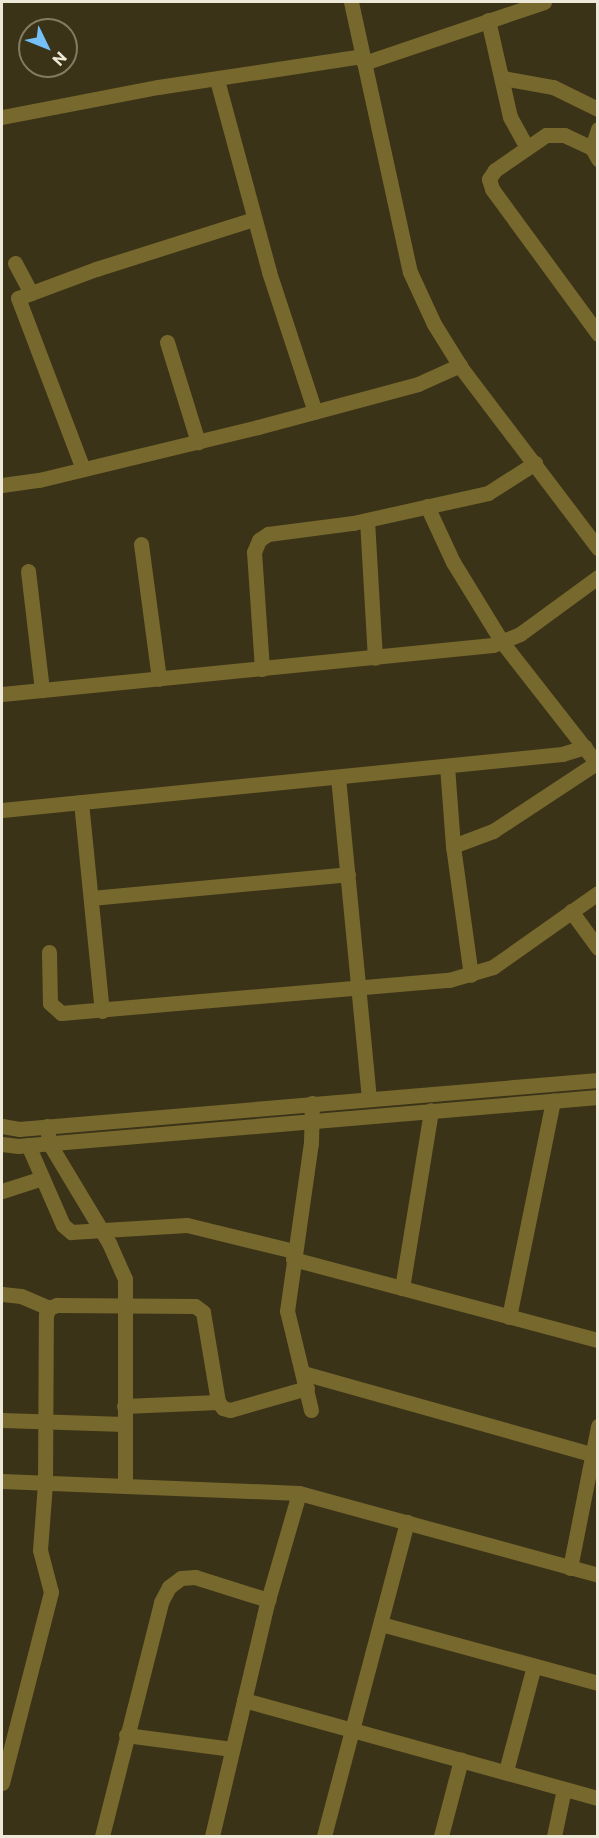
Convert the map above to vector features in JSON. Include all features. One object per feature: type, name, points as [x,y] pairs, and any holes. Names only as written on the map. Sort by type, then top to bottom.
[{"type":"street","points":[[351,2],[410,272],[434,324],[460,365],[597,546]]},
{"type":"street","points":[[2,117],[217,80],[363,60],[544,2]]},
{"type":"street","points":[[488,20],[510,117],[527,148]]},
{"type":"street","points":[[503,78],[553,87],[597,109]]},
{"type":"street","points":[[217,80],[254,219],[315,412]]},
{"type":"street","points":[[597,129],[595,153],[556,133],[527,148],[495,170],[489,179],[492,189],[597,334]]},
{"type":"street","points":[[83,470],[18,298],[254,219]]},
{"type":"street","points":[[15,263],[31,293]]},
{"type":"street","points":[[167,342],[198,442]]},
{"type":"street","points":[[2,485],[83,470],[315,412],[418,384],[460,365]]},
{"type":"street","points":[[262,669],[254,552],[259,540],[268,534],[367,520],[488,493],[535,463]]},
{"type":"street","points":[[428,506],[453,562],[502,642],[597,764],[493,831],[453,846]]},
{"type":"street","points":[[367,520],[375,658]]},
{"type":"street","points":[[141,544],[159,679]]},
{"type":"street","points":[[28,571],[42,690]]},
{"type":"street","points":[[2,694],[375,658],[502,642],[520,634],[597,577]]},
{"type":"street","points":[[2,810],[562,754],[585,747]]},
{"type":"street","points":[[447,766],[453,846],[471,975]]},
{"type":"street","points":[[338,777],[369,1098]]},
{"type":"street","points":[[81,802],[102,1011]]},
{"type":"street","points":[[91,898],[348,874]]},
{"type":"street","points":[[49,952],[53,1010],[61,1013],[360,989],[471,975],[493,967],[597,892]]},
{"type":"street","points":[[571,911],[597,948]]},
{"type":"street","points":[[2,1126],[19,1129],[597,1080]]},
{"type":"street","points":[[2,1144],[28,1145],[597,1097]]},
{"type":"street","points":[[509,1317],[553,1100]]},
{"type":"street","points":[[311,1410],[287,1311],[293,1255],[314,1120],[312,1103]]},
{"type":"street","points":[[402,1288],[431,1110]]},
{"type":"street","points":[[47,1126],[49,1143],[103,1233],[125,1279],[127,1305],[124,1406],[125,1486]]},
{"type":"street","points":[[28,1145],[63,1225],[71,1232],[103,1233],[155,1225],[186,1225],[402,1288],[597,1340]]},
{"type":"street","points":[[2,1191],[42,1178]]},
{"type":"street","points":[[2,1292],[49,1308],[57,1305],[127,1305],[200,1308],[218,1402]]},
{"type":"street","points":[[2,1783],[51,1592],[40,1550],[45,1484],[46,1315],[49,1308]]},
{"type":"street","points":[[124,1406],[218,1402],[230,1410],[305,1381],[592,1454]]},
{"type":"street","points":[[2,1420],[124,1424]]},
{"type":"street","points":[[570,1568],[597,1426]]},
{"type":"street","points":[[2,1481],[300,1493],[597,1575]]},
{"type":"street","points":[[212,1836],[268,1600],[300,1493]]},
{"type":"street","points":[[324,1836],[407,1522]]},
{"type":"street","points":[[102,1836],[161,1602],[169,1587],[182,1578],[195,1577],[268,1600]]},
{"type":"street","points":[[381,1624],[597,1683]]},
{"type":"street","points":[[506,1771],[534,1666]]},
{"type":"street","points":[[244,1700],[597,1798]]},
{"type":"street","points":[[126,1735],[232,1749]]},
{"type":"street","points":[[441,1836],[461,1760]]},
{"type":"street","points":[[554,1836],[564,1789]]}]
